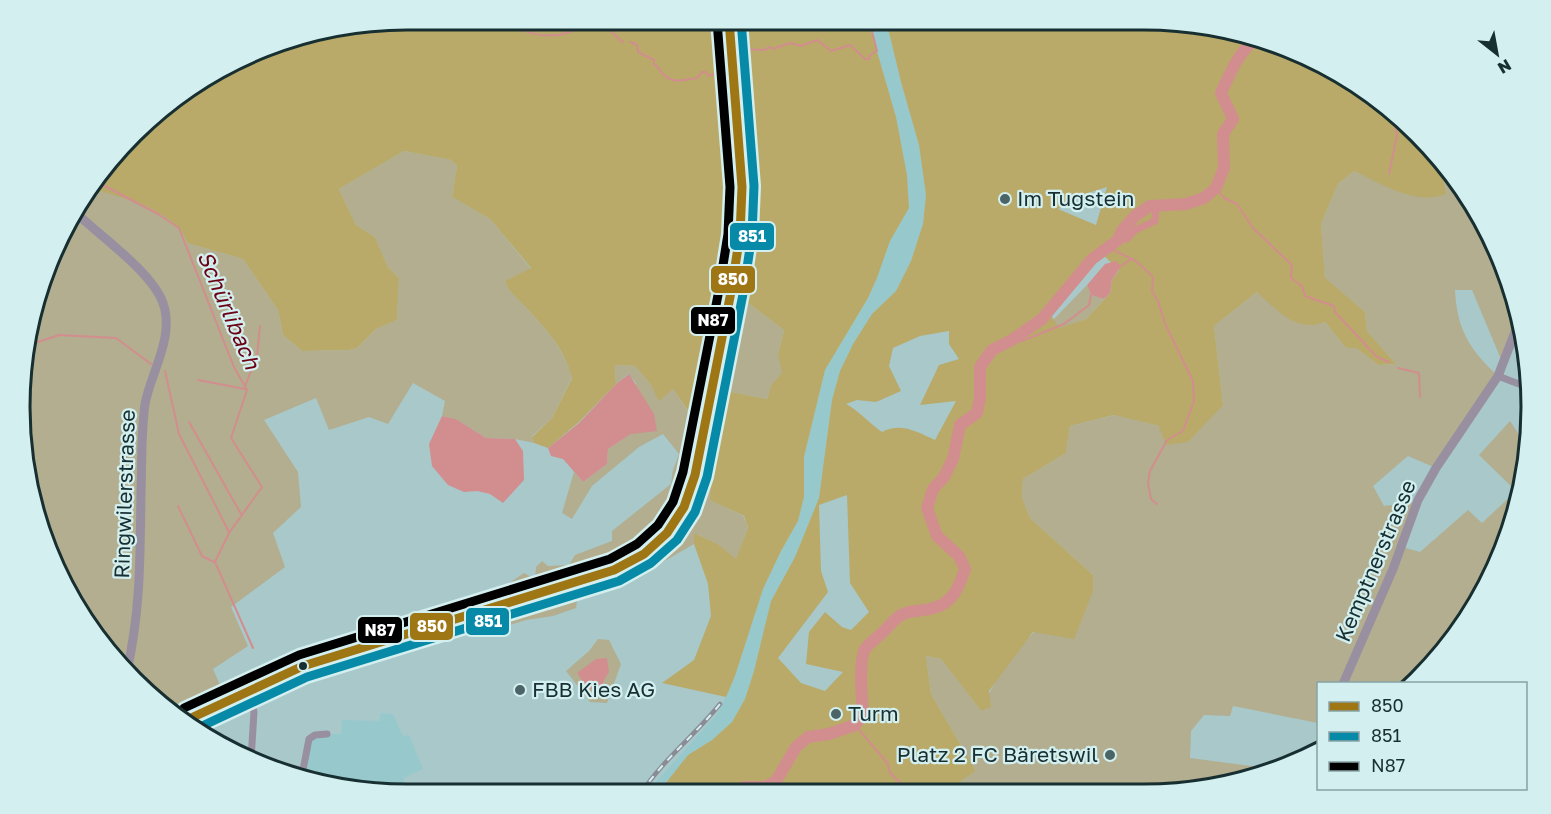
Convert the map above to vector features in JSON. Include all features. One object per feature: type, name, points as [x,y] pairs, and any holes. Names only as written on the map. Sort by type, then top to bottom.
[{"type":"main road","points":[[193,717],[303,666],[590,578],[629,563],[657,544],[682,512],[690,495],[718,359],[740,234],[742,187],[730,30]]},
{"type":"street","name":"Ringwilerstrasse","points":[[81,218],[154,287],[163,304],[166,319],[165,333],[146,403],[143,423],[139,600],[129,662]]},
{"type":"street","name":"Kemptnerstrasse","points":[[1344,682],[1393,569],[1415,507],[1436,468],[1498,376],[1514,334]]},
{"type":"street","points":[[1498,376],[1520,384]]},
{"type":"street","points":[[248,690],[254,712],[252,750]]},
{"type":"street","points":[[303,769],[309,739],[315,735],[327,734]]},
{"type":"shaded area","points":[[407,30],[871,30],[896,117],[907,175],[909,208],[890,241],[868,298],[825,370],[804,457],[804,497],[798,521],[763,589],[726,697],[662,683],[694,660],[711,616],[708,584],[694,544],[694,533],[718,544],[736,559],[748,527],[744,516],[710,500],[711,481],[695,475],[685,457],[690,414],[673,389],[659,401],[651,385],[635,366],[615,365],[616,384],[579,422],[548,448],[534,443],[532,437],[552,418],[572,378],[555,341],[509,290],[505,281],[531,268],[490,219],[452,197],[457,166],[451,160],[404,151],[339,189],[356,225],[375,237],[388,267],[399,278],[397,320],[376,329],[357,348],[349,350],[302,351],[283,335],[278,310],[243,259],[187,243],[178,227],[169,219],[124,198],[99,191],[140,140],[177,108],[240,69],[286,50],[333,37]],"holes":[[[735,293],[784,330],[778,353],[782,373],[771,385],[767,399],[717,389]]]},
{"type":"shaded area","points":[[871,30],[888,30],[919,145],[926,195],[923,224],[911,261],[896,291],[872,314],[853,344],[840,371],[832,400],[819,498],[795,557],[771,601],[745,699],[732,722],[712,740],[688,755],[665,784],[654,784],[718,713],[735,676],[763,589],[798,521],[804,497],[804,457],[825,370],[868,298],[890,241],[909,208],[907,175],[896,117]]},
{"type":"shaded area","points":[[888,30],[1144,30],[1193,33],[1218,37],[1265,50],[1333,81],[1374,108],[1411,140],[1442,176],[1446,194],[1422,197],[1399,192],[1354,171],[1338,184],[1321,224],[1325,278],[1365,312],[1367,331],[1396,364],[1378,365],[1356,348],[1346,348],[1325,322],[1311,325],[1296,322],[1274,308],[1257,292],[1214,326],[1223,405],[1188,442],[1166,445],[1159,426],[1114,415],[1070,426],[1066,453],[1023,479],[1022,497],[1030,518],[1093,575],[1093,591],[1074,639],[1033,632],[989,691],[991,707],[981,711],[941,659],[926,656],[931,694],[976,771],[959,784],[665,784],[688,755],[712,740],[732,722],[745,699],[771,601],[795,557],[819,498],[832,400],[840,371],[853,344],[872,314],[896,291],[911,261],[923,224],[926,195],[919,145]],"holes":[[[1107,187],[1096,225],[1058,209],[1088,193]],[[1101,253],[1119,270],[1112,280],[1110,293],[1086,319],[1059,328],[1049,312],[1086,264]],[[949,331],[949,344],[959,359],[939,365],[920,405],[956,401],[935,440],[902,428],[882,432],[846,404],[857,400],[876,402],[901,391],[889,366],[893,348],[920,336]],[[847,495],[850,583],[869,612],[851,630],[842,627],[825,612],[809,632],[806,664],[843,672],[825,691],[801,683],[778,658],[828,592],[821,571],[819,505]]]},
{"type":"shaded area","points":[[404,151],[451,160],[457,166],[452,197],[490,219],[531,269],[505,281],[509,290],[554,341],[572,377],[552,418],[532,436],[534,443],[515,439],[486,438],[456,419],[442,416],[445,401],[413,383],[388,424],[369,417],[329,430],[316,398],[264,420],[298,472],[301,507],[273,533],[285,567],[231,607],[248,646],[213,669],[227,701],[193,717],[158,690],[145,675],[140,674],[108,637],[69,574],[50,528],[37,481],[30,407],[33,358],[43,309],[69,240],[99,191],[147,207],[169,219],[178,227],[187,243],[243,259],[278,310],[283,335],[302,351],[357,348],[376,329],[397,320],[399,278],[388,267],[375,237],[356,225],[339,189]]},
{"type":"shaded area","points":[[1354,171],[1408,195],[1445,194],[1442,175],[1482,240],[1501,286],[1514,334],[1503,364],[1472,290],[1455,290],[1458,316],[1466,338],[1479,357],[1498,376],[1436,468],[1408,456],[1373,486],[1384,506],[1417,502],[1402,547],[1420,552],[1468,510],[1482,523],[1510,497],[1501,528],[1482,574],[1443,637],[1402,682],[1317,682],[1317,723],[1233,706],[1230,716],[1204,715],[1191,731],[1190,758],[1256,767],[1242,771],[1218,777],[1169,783],[959,784],[976,771],[931,694],[926,656],[941,659],[981,711],[1002,672],[1029,637],[1093,575],[1030,518],[1022,497],[1023,479],[1066,453],[1070,426],[1115,415],[1159,426],[1223,405],[1214,326],[1257,292],[1274,307],[1310,325],[1325,322],[1346,348],[1356,348],[1378,365],[1396,364],[1367,331],[1365,312],[1325,279],[1321,224],[1338,184]]},
{"type":"shaded area","points":[[1116,261],[1121,266],[1112,280],[1110,293],[1104,299],[1091,295],[1087,285],[1105,264]]},
{"type":"shaded area","points":[[1087,285],[1091,295],[1104,299],[1086,319],[1059,329],[1053,320]]},
{"type":"shaded area","points":[[735,293],[784,330],[778,352],[783,373],[771,385],[767,399],[717,389]]},
{"type":"shaded area","points":[[615,365],[635,366],[651,385],[673,389],[690,415],[685,457],[690,466],[676,509],[668,521],[640,547],[627,555],[408,627],[407,625],[489,597],[524,573],[535,579],[536,567],[542,561],[548,566],[569,565],[575,555],[612,541],[612,531],[671,484],[679,454],[663,434],[639,447],[592,486],[572,519],[562,513],[574,472],[583,482],[607,464],[608,449],[631,434],[636,383],[628,374],[616,384]]},
{"type":"shaded area","points":[[629,374],[654,414],[657,431],[631,434],[608,449],[607,464],[583,482],[563,459],[551,456],[548,448],[579,423],[616,384]]},
{"type":"shaded area","points":[[442,416],[456,419],[486,438],[515,439],[523,451],[524,480],[503,503],[490,494],[477,491],[464,492],[448,485],[432,466],[429,444]]},
{"type":"shaded area","points":[[1510,421],[1520,436],[1512,487],[1479,455]]},
{"type":"shaded area","points":[[695,475],[711,481],[711,500],[743,516],[748,526],[736,560],[718,544],[694,533],[694,544],[637,577],[635,570],[677,534],[669,531]]},
{"type":"shaded area","points":[[577,601],[576,608],[553,616],[526,620],[486,632],[463,630],[434,636],[331,666],[331,662],[509,609],[535,604],[536,608],[550,610]]},
{"type":"shaded area","points":[[598,639],[609,640],[621,664],[607,703],[590,702],[566,671],[589,651]]},
{"type":"shaded area","points":[[607,658],[609,672],[602,690],[597,693],[583,682],[577,673],[596,659]]},
{"type":"shaded area","points":[[381,713],[393,714],[403,736],[409,735],[423,769],[404,778],[404,784],[358,781],[303,769],[309,739],[327,734],[341,734],[342,720],[379,721]]},
{"type":"waterway","points":[[525,30],[534,34],[551,36],[575,30]]},
{"type":"waterway","points":[[610,30],[623,42]]},
{"type":"waterway","points":[[741,49],[764,50],[770,47],[773,49],[790,43],[801,46],[817,40],[831,51],[850,45],[865,59],[869,59],[870,55],[877,51],[872,30]]},
{"type":"waterway","points":[[630,42],[637,45],[638,52],[654,60],[654,65],[665,76],[674,80],[697,78],[702,72],[706,72],[709,76],[719,72],[724,57]]},
{"type":"waterway","points":[[770,784],[776,781],[796,747],[808,737],[829,734],[855,725],[864,714],[861,671],[865,649],[900,616],[938,607],[954,595],[965,569],[959,556],[937,536],[927,508],[933,489],[944,477],[953,459],[960,425],[977,413],[980,398],[980,367],[992,350],[1012,340],[1042,319],[1092,259],[1118,240],[1122,231],[1135,216],[1150,206],[1186,204],[1204,198],[1216,188],[1224,168],[1223,134],[1233,119],[1221,93],[1240,56],[1249,45]]},
{"type":"waterway","points":[[1389,174],[1397,135],[1395,126]]},
{"type":"waterway","name":"Schürlibach","points":[[103,185],[158,214],[179,228],[234,367],[247,390],[231,438],[262,487],[229,533],[215,562],[253,648]]},
{"type":"waterway","points":[[1216,188],[1224,198],[1237,204],[1253,228],[1292,265],[1291,278],[1302,286],[1305,296],[1334,306],[1335,312],[1377,357],[1389,362]]},
{"type":"waterway","points":[[1118,240],[1127,239],[1135,230],[1155,221],[1156,205]]},
{"type":"waterway","points":[[1109,248],[1136,261],[1153,277],[1152,292],[1193,381],[1194,401],[1183,431],[1167,440],[1150,471],[1148,483],[1151,499],[1157,504]]},
{"type":"waterway","points":[[1121,266],[1131,259]]},
{"type":"waterway","points":[[1012,340],[1022,341],[1064,324],[1089,305],[1091,295]]},
{"type":"waterway","points":[[245,386],[257,356],[260,326]]},
{"type":"waterway","points":[[35,343],[59,335],[116,338],[151,364]]},
{"type":"waterway","points":[[1398,368],[1419,373],[1420,397]]},
{"type":"waterway","points":[[165,371],[179,434],[229,532]]},
{"type":"waterway","points":[[198,380],[245,389]]},
{"type":"waterway","points":[[189,422],[241,514]]},
{"type":"waterway","points":[[178,506],[202,556],[214,562]]},
{"type":"waterway","points":[[855,725],[888,764],[890,773],[902,784]]},
{"type":"railway","points":[[648,784],[720,704]]},
{"type":"transit line","name":"N87","points":[[184,708],[299,655],[610,559],[637,544],[658,525],[673,502],[683,472],[728,234],[730,187],[718,30]]},
{"type":"transit line","name":"850","points":[[193,717],[303,666],[614,570],[644,554],[667,533],[684,507],[695,475],[740,235],[742,187],[730,30]]},
{"type":"transit line","name":"851","points":[[205,725],[307,677],[619,581],[651,563],[677,540],[695,512],[707,477],[743,294],[752,235],[754,186],[742,30]]},
{"type":"place","name":"Im Tugstein","points":[[1005,199]]},
{"type":"place","name":"FBB Kies AG","points":[[520,690]]},
{"type":"place","name":"Turm","points":[[836,714]]},
{"type":"place","name":"Platz 2 FC Bäretswil","points":[[1110,755]]}]
